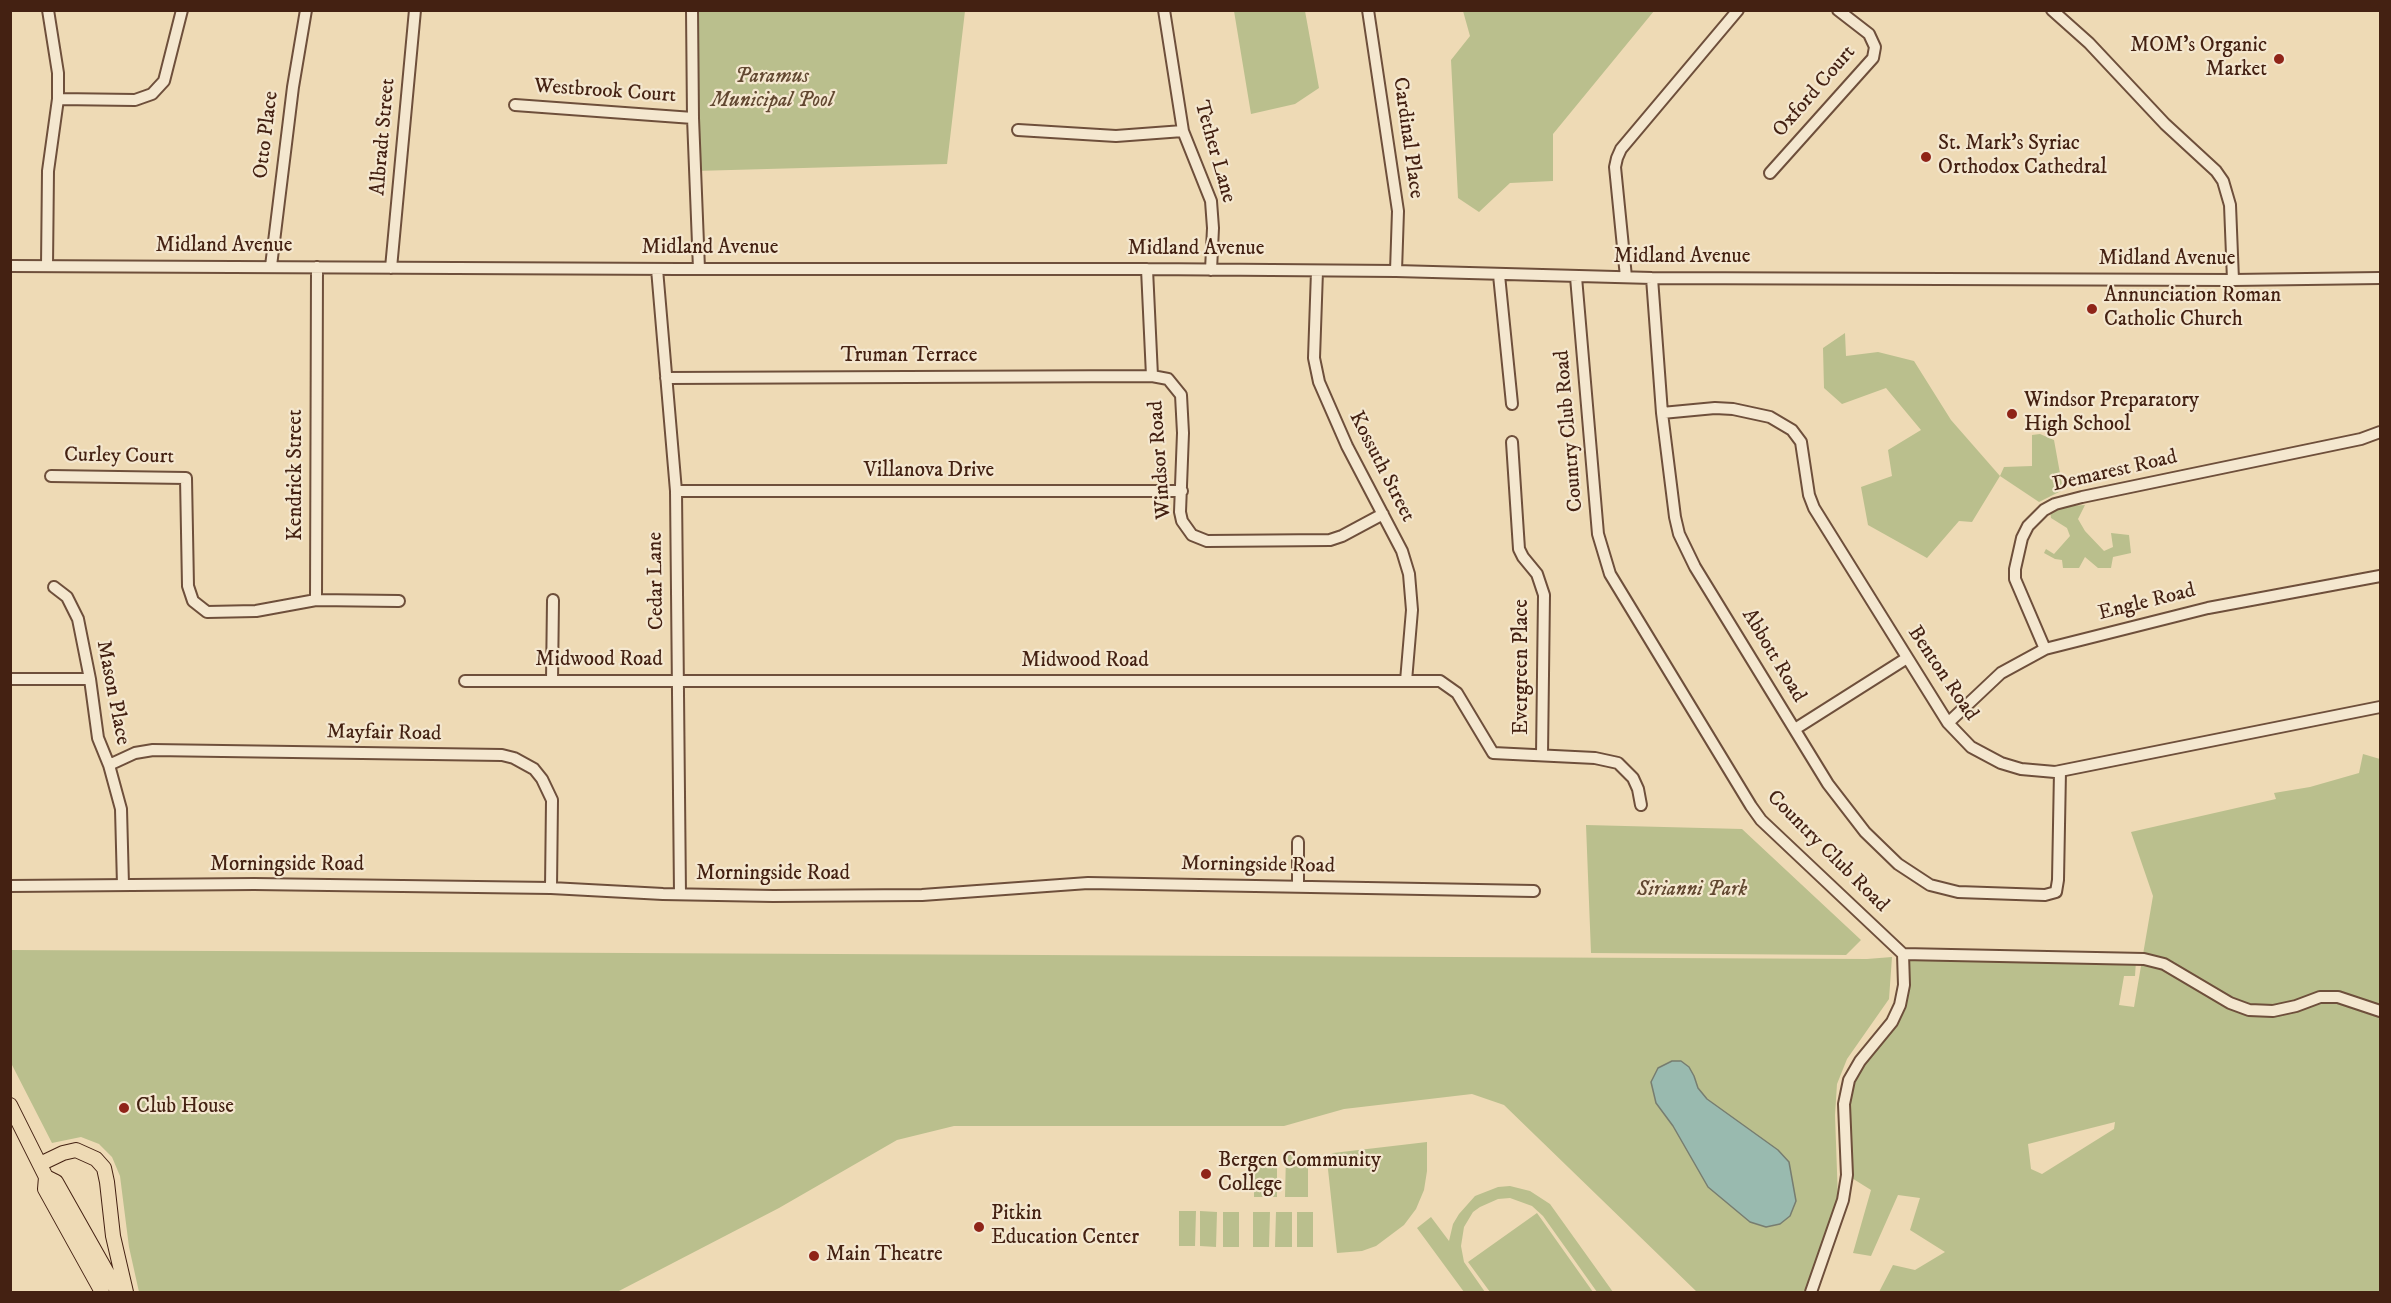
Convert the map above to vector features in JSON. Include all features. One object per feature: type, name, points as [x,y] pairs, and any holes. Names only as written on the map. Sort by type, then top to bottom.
[{"type":"main road","points":[[10,1105],[46,1177],[45,1189],[102,1293]]},
{"type":"main road","points":[[40,1164],[63,1153],[76,1150],[96,1159],[104,1168],[112,1236],[126,1293]]},
{"type":"main road","points":[[46,1177],[56,1182],[118,1293]]},
{"type":"street","points":[[47,266],[48,171],[58,99],[58,73],[48,10]]},
{"type":"street","points":[[58,99],[135,100],[152,94],[164,81],[182,10]]},
{"type":"street","name":"Otto Place","points":[[271,266],[293,87],[306,10]]},
{"type":"street","name":"Albradt Street","points":[[391,268],[415,10]]},
{"type":"street","points":[[692,10],[693,118],[699,269]]},
{"type":"street","name":"Tether Lane","points":[[1164,10],[1183,130],[1211,201],[1213,228],[1211,270]]},
{"type":"street","name":"Cardinal Place","points":[[1368,10],[1398,211],[1396,271]]},
{"type":"street","points":[[1626,278],[1617,158],[1621,149],[1738,10]]},
{"type":"street","name":"Oxford Court","points":[[1770,173],[1873,58],[1875,47],[1869,34],[1838,10]]},
{"type":"street","points":[[2052,10],[2089,43],[2165,124],[2216,171],[2223,181],[2230,205],[2233,280]]},
{"type":"street","name":"Westbrook Court","points":[[515,105],[693,118]]},
{"type":"street","points":[[1018,130],[1116,136],[1183,130]]},
{"type":"street","name":"Midland Avenue","points":[[10,266],[1147,269],[1396,271],[1626,278],[2233,280],[2380,278]]},
{"type":"street","name":"Kendrick Street","points":[[316,600],[317,267]]},
{"type":"street","name":"Cedar Lane","points":[[657,269],[676,491],[680,894]]},
{"type":"street","name":"Windsor Road","points":[[1147,269],[1152,376],[1168,379],[1181,395],[1182,491],[1180,512],[1182,521],[1192,535],[1207,541],[1329,540],[1342,536],[1383,514]]},
{"type":"street","name":"Kossuth Street","points":[[1317,271],[1314,358],[1319,382],[1347,446],[1402,551],[1411,590],[1406,681]]},
{"type":"street","points":[[1499,275],[1512,404]]},
{"type":"street","name":"Country Club Road","points":[[1576,277],[1598,534],[1602,553],[1611,574],[1761,820],[1904,954]]},
{"type":"street","name":"Abbott Road","points":[[1652,278],[1662,413],[1675,516],[1686,551],[1828,784],[1865,832],[1898,864],[1930,885],[1958,892],[2045,896],[2056,892],[2058,880],[2060,771]]},
{"type":"street","name":"Truman Terrace","points":[[666,378],[1152,376]]},
{"type":"street","name":"Benton Road","points":[[1662,413],[1734,409],[1770,417],[1792,430],[1801,442],[1809,495],[1814,508],[1907,658],[1948,723],[1971,747],[2001,764],[2043,772],[2060,771],[2380,707]]},
{"type":"street","name":"Demarest Road","points":[[2045,649],[2015,579],[2022,538],[2028,526],[2044,510],[2055,504],[2082,497],[2361,439],[2380,432]]},
{"type":"street","name":"Evergreen Place","points":[[1512,442],[1519,549],[1537,574],[1544,595],[1542,755]]},
{"type":"street","name":"Curley Court","points":[[51,476],[186,478],[188,586],[193,601],[207,612],[256,611],[316,600]]},
{"type":"street","name":"Villanova Drive","points":[[676,491],[1182,491]]},
{"type":"street","name":"Engle Road","points":[[1948,723],[2001,673],[2045,649],[2208,608],[2380,576]]},
{"type":"street","name":"Mason Place","points":[[54,587],[67,597],[78,619],[90,679],[98,738],[109,765],[121,809],[123,885]]},
{"type":"street","points":[[316,600],[399,601]]},
{"type":"street","points":[[552,680],[553,600]]},
{"type":"street","points":[[1795,729],[1907,658]]},
{"type":"street","points":[[10,679],[90,679]]},
{"type":"street","name":"Midwood Road","points":[[465,681],[1440,681],[1457,693],[1493,753],[1595,758],[1618,763],[1633,778],[1641,805]]},
{"type":"street","name":"Mayfair Road","points":[[109,765],[135,753],[153,750],[502,755],[514,758],[534,769],[542,778],[552,800],[551,888]]},
{"type":"street","points":[[1298,842],[1298,886]]},
{"type":"street","name":"Morningside Road","points":[[10,886],[551,888],[680,894],[922,895],[1088,882],[1534,891]]},
{"type":"street","points":[[1811,1293],[1843,1200],[1847,1175],[1844,1104],[1850,1080],[1860,1061],[1892,1022],[1900,1005],[1904,985],[1904,954],[2144,959],[2164,964],[2230,1003],[2249,1010],[2272,1011],[2296,1006],[2320,997],[2338,997],[2380,1011]]},
{"type":"green space","name":"Paramus Municipal Pool","points":[[692,11],[965,11],[947,164],[695,171]]},
{"type":"green space","points":[[1234,11],[1305,11],[1319,88],[1295,104],[1251,114]]},
{"type":"green space","points":[[1463,11],[1654,11],[1553,134],[1553,181],[1510,183],[1479,212],[1458,198],[1451,60],[1470,36]]},
{"type":"green space","points":[[1845,333],[1846,356],[1878,352],[1914,361],[1951,420],[2000,476],[1972,522],[1959,521],[1927,558],[1868,525],[1861,487],[1892,476],[1888,450],[1921,430],[1886,388],[1842,404],[1824,388],[1823,348]]},
{"type":"green space","points":[[2040,434],[2054,440],[2063,490],[2039,502],[2000,476],[2004,467],[2032,466],[2032,435]]},
{"type":"green space","points":[[2085,505],[2078,519],[2085,531],[2104,551],[2113,547],[2111,533],[2129,535],[2131,553],[2113,557],[2111,568],[2098,568],[2085,557],[2079,568],[2063,568],[2062,560],[2044,553],[2046,549],[2054,554],[2070,536],[2067,528],[2051,518],[2050,510]]},
{"type":"green space","points":[[2363,754],[2380,759],[2380,1292],[1879,1292],[1893,1265],[1915,1270],[1945,1252],[1910,1230],[1920,1198],[1898,1195],[1871,1256],[1853,1253],[1871,1190],[1847,1175],[1849,1080],[1900,1005],[1903,954],[2136,961],[2135,976],[2124,976],[2119,1005],[2134,1007],[2153,896],[2131,832],[2276,799],[2274,793],[2310,787],[2359,773]],"holes":[[[2115,1122],[2114,1129],[2042,1174],[2031,1169],[2028,1144]]]},
{"type":"green space","name":"Sirianni Park","points":[[1586,825],[1742,829],[1861,940],[1846,955],[1591,953]]},
{"type":"green space","points":[[11,950],[1867,959],[1892,957],[1889,999],[1847,1059],[1837,1084],[1835,1115],[1838,1199],[1805,1292],[1697,1292],[1504,1105],[1472,1094],[1344,1109],[1284,1126],[954,1126],[897,1140],[779,1208],[617,1292],[139,1292],[129,1247],[120,1176],[112,1157],[99,1144],[81,1137],[52,1143],[11,1063]]},
{"type":"green space","points":[[1427,1142],[1427,1171],[1424,1190],[1416,1209],[1404,1225],[1376,1246],[1362,1251],[1337,1253],[1327,1160],[1333,1153]]},
{"type":"green space","points":[[1254,1155],[1277,1155],[1277,1197],[1254,1197]]},
{"type":"green space","points":[[1286,1155],[1308,1155],[1308,1197],[1285,1197]]},
{"type":"green space","points":[[1510,1186],[1530,1191],[1550,1204],[1613,1292],[1597,1292],[1543,1216],[1532,1206],[1510,1198],[1498,1199],[1480,1207],[1473,1212],[1464,1227],[1461,1246],[1464,1262],[1485,1292],[1464,1292],[1417,1228],[1431,1217],[1449,1241],[1453,1224],[1475,1196],[1498,1187]]},
{"type":"green space","points":[[1179,1211],[1196,1211],[1195,1246],[1179,1246]]},
{"type":"green space","points":[[1200,1211],[1217,1212],[1216,1247],[1200,1246]]},
{"type":"green space","points":[[1223,1212],[1239,1212],[1239,1247],[1223,1247]]},
{"type":"green space","points":[[1253,1212],[1270,1212],[1269,1247],[1253,1247]]},
{"type":"green space","points":[[1276,1212],[1292,1212],[1292,1247],[1275,1247]]},
{"type":"green space","points":[[1297,1212],[1313,1212],[1313,1247],[1297,1247]]},
{"type":"green space","points":[[1537,1213],[1593,1292],[1490,1292],[1468,1262]]},
{"type":"water","points":[[1672,1061],[1681,1061],[1689,1067],[1698,1088],[1707,1099],[1778,1150],[1789,1162],[1796,1201],[1790,1216],[1780,1224],[1766,1227],[1750,1222],[1708,1187],[1673,1126],[1656,1103],[1651,1082],[1658,1068]]},
{"type":"place","name":"MOM's Organic Market","points":[[2279,59]]},
{"type":"place","name":"St. Mark's Syriac Orthodox Cathedral","points":[[1926,157]]},
{"type":"place","name":"Annunciation Roman Catholic Church","points":[[2092,309]]},
{"type":"place","name":"Windsor Preparatory High School","points":[[2012,414]]},
{"type":"place","name":"Club House","points":[[124,1108]]},
{"type":"place","name":"Bergen Community College","points":[[1206,1174]]},
{"type":"place","name":"Pitkin Education Center","points":[[979,1227]]},
{"type":"place","name":"Main Theatre","points":[[814,1256]]}]
